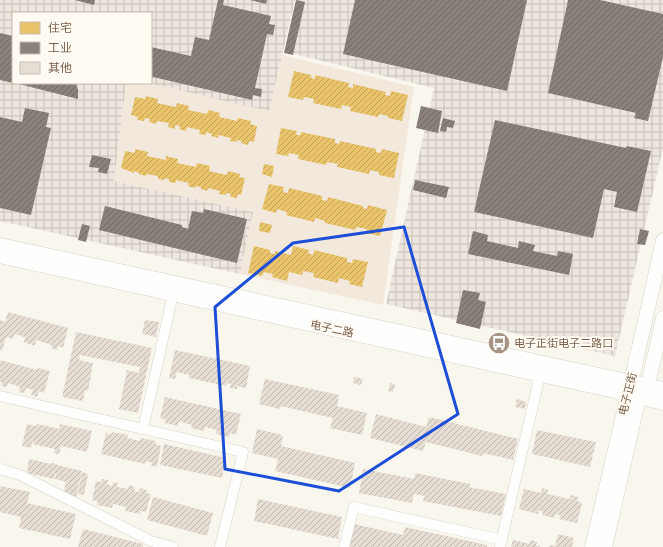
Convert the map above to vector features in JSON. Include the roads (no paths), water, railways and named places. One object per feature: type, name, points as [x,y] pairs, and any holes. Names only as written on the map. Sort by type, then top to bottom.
[{"type":"main road","name":"电子正街","points":[[605,547],[633,391],[663,240]]},
{"type":"main road","name":"电子二路","points":[[0,245],[633,391],[663,403]]},
{"type":"main road","name":"电子二路","points":[[0,256],[540,375],[633,391],[648,385],[663,389]]},
{"type":"main road","name":"电子正街","points":[[648,385],[663,318]]},
{"type":"main road","name":"电子正街","points":[[592,547],[633,391]]},
{"type":"street","points":[[144,429],[173,294]]},
{"type":"street","points":[[344,547],[354,507],[501,543],[540,375]]},
{"type":"street","points":[[0,396],[243,452],[220,547]]},
{"type":"street","points":[[0,468],[20,475],[151,541],[173,547]]},
{"type":"place","name":"电子正街电子二路口","points":[[499,343]]}]
